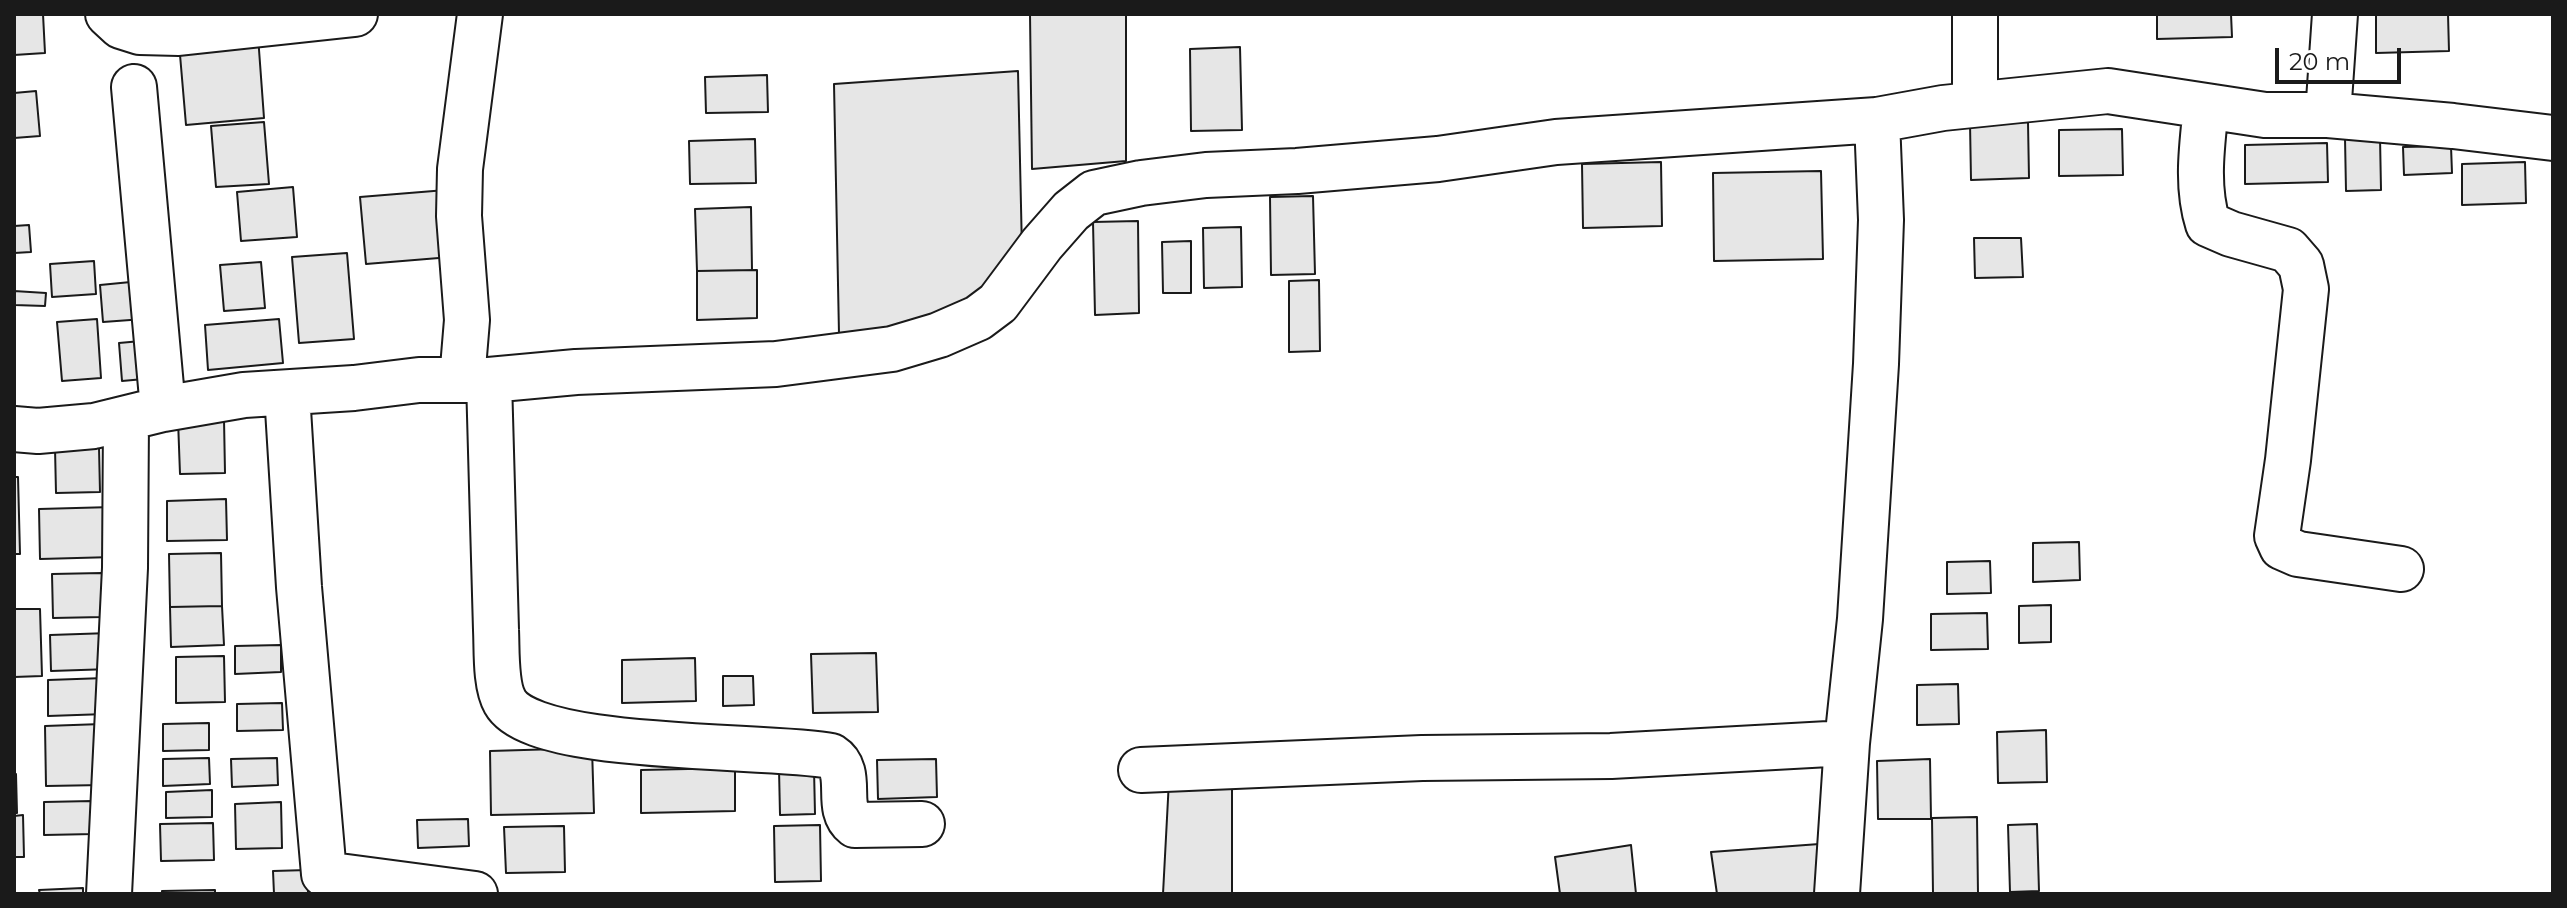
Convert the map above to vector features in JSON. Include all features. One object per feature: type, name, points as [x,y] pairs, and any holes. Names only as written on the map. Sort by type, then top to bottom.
[{"type":"street","points":[[108,14],[121,26],[140,32],[179,33],[355,14]]},
{"type":"street","points":[[480,14],[460,169],[459,216],[467,320],[476,380],[498,670],[505,702],[517,714],[536,723],[612,739],[831,756],[840,762],[843,772],[848,820],[855,825],[922,824]]},
{"type":"street","points":[[1975,14],[1975,104]]},
{"type":"street","points":[[2328,115],[2335,14]]},
{"type":"street","points":[[109,894],[125,568],[144,414],[134,87]]},
{"type":"street","points":[[14,429],[38,431],[94,426],[244,395],[419,380],[476,380],[576,372],[776,364],[892,349],[939,335],[978,318],[998,303],[1042,244],[1071,211],[1094,193],[1141,183],[1206,175],[1438,159],[1556,142],[1877,120],[1975,104],[2108,91],[2265,115],[2328,115],[2553,138]]},
{"type":"street","points":[[2206,107],[2200,163],[2202,206],[2208,224],[2231,234],[2288,250],[2301,265],[2306,289],[2277,536],[2282,547],[2298,554],[2401,569]]},
{"type":"street","points":[[1837,894],[1847,743],[1860,619],[1876,364],[1881,220],[1877,120]]},
{"type":"street","points":[[287,393],[299,587],[324,874],[475,894]]},
{"type":"street","points":[[1141,770],[1422,758],[1611,756],[1847,743]]},
{"type":"building","points":[[14,14],[43,14],[45,53],[14,55]]},
{"type":"building","points":[[1030,14],[1126,14],[1126,161],[1032,169]]},
{"type":"building","points":[[2157,14],[2231,14],[2232,37],[2157,39]]},
{"type":"building","points":[[2376,14],[2448,14],[2449,51],[2376,53]]},
{"type":"building","points":[[258,36],[264,118],[186,125],[179,43]]},
{"type":"building","points":[[1240,47],[1242,130],[1191,131],[1190,49]]},
{"type":"building","points":[[1018,71],[1022,251],[952,318],[839,334],[834,84]]},
{"type":"building","points":[[767,75],[768,112],[706,113],[705,77]]},
{"type":"building","points":[[36,91],[40,136],[14,138],[14,93]]},
{"type":"building","points":[[264,122],[269,184],[216,187],[211,126]]},
{"type":"building","points":[[2028,122],[2029,178],[1971,180],[1970,123]]},
{"type":"building","points":[[2122,129],[2123,175],[2059,176],[2059,130]]},
{"type":"building","points":[[2380,137],[2381,190],[2346,191],[2345,138]]},
{"type":"building","points":[[755,139],[756,183],[690,184],[689,141]]},
{"type":"building","points":[[2327,143],[2328,182],[2245,184],[2245,145]]},
{"type":"building","points":[[2451,146],[2452,173],[2404,175],[2403,147]]},
{"type":"building","points":[[1661,162],[1662,226],[1583,228],[1582,164]]},
{"type":"building","points":[[2525,162],[2526,203],[2462,205],[2462,164]]},
{"type":"building","points":[[1821,171],[1823,259],[1714,261],[1713,173]]},
{"type":"building","points":[[293,187],[297,237],[241,241],[237,192]]},
{"type":"building","points":[[446,190],[451,257],[366,264],[360,197]]},
{"type":"building","points":[[1313,196],[1315,274],[1271,275],[1270,197]]},
{"type":"building","points":[[751,207],[752,270],[697,271],[695,209]]},
{"type":"building","points":[[1138,221],[1139,313],[1095,315],[1093,222]]},
{"type":"building","points":[[29,225],[31,252],[14,253],[14,226]]},
{"type":"building","points":[[1241,227],[1242,287],[1204,288],[1203,228]]},
{"type":"building","points":[[1974,238],[2021,238],[2023,277],[1975,278]]},
{"type":"building","points":[[1191,241],[1191,293],[1163,293],[1162,242]]},
{"type":"building","points":[[347,253],[354,339],[299,343],[292,257]]},
{"type":"building","points":[[94,261],[96,294],[52,297],[50,264]]},
{"type":"building","points":[[261,262],[265,308],[224,311],[220,265]]},
{"type":"building","points":[[757,270],[757,318],[697,320],[697,271]]},
{"type":"building","points":[[1319,280],[1320,351],[1289,352],[1289,281]]},
{"type":"building","points":[[141,281],[144,319],[103,322],[100,285]]},
{"type":"building","points":[[14,291],[46,293],[45,306],[14,305]]},
{"type":"building","points":[[97,319],[101,378],[62,381],[57,322]]},
{"type":"building","points":[[279,319],[283,363],[208,370],[205,325]]},
{"type":"building","points":[[141,341],[144,379],[122,381],[119,343]]},
{"type":"building","points":[[224,419],[225,473],[180,474],[178,420]]},
{"type":"building","points":[[99,447],[100,492],[56,493],[55,448]]},
{"type":"building","points":[[14,477],[18,477],[20,554],[14,554]]},
{"type":"building","points":[[226,499],[227,540],[167,541],[167,501]]},
{"type":"building","points":[[113,507],[114,557],[40,559],[39,509]]},
{"type":"building","points":[[2079,542],[2080,580],[2033,582],[2033,543]]},
{"type":"building","points":[[221,553],[222,606],[170,607],[169,554]]},
{"type":"building","points":[[1990,561],[1991,593],[1947,594],[1947,562]]},
{"type":"building","points":[[102,573],[103,617],[53,618],[52,574]]},
{"type":"building","points":[[2051,605],[2051,642],[2019,643],[2019,606]]},
{"type":"building","points":[[222,606],[224,645],[171,647],[170,607]]},
{"type":"building","points":[[14,609],[40,609],[42,676],[14,677]]},
{"type":"building","points":[[1987,613],[1988,649],[1931,650],[1931,614]]},
{"type":"building","points":[[110,633],[111,669],[51,671],[50,635]]},
{"type":"building","points":[[281,645],[281,672],[235,674],[235,646]]},
{"type":"building","points":[[876,653],[878,712],[813,713],[811,654]]},
{"type":"building","points":[[224,656],[225,702],[176,703],[176,657]]},
{"type":"building","points":[[695,658],[696,701],[622,703],[622,660]]},
{"type":"building","points":[[723,676],[753,676],[754,705],[723,706]]},
{"type":"building","points":[[105,678],[106,714],[48,716],[48,680]]},
{"type":"building","points":[[1958,684],[1959,724],[1917,725],[1917,685]]},
{"type":"building","points":[[282,703],[283,730],[237,731],[237,704]]},
{"type":"building","points":[[209,723],[209,750],[163,751],[163,724]]},
{"type":"building","points":[[102,724],[103,785],[46,786],[45,726]]},
{"type":"building","points":[[2046,730],[2047,782],[1998,783],[1997,732]]},
{"type":"building","points":[[592,748],[594,813],[491,815],[490,751]]},
{"type":"building","points":[[209,758],[210,784],[163,786],[163,759]]},
{"type":"building","points":[[277,758],[278,785],[232,787],[231,759]]},
{"type":"building","points":[[936,759],[937,797],[878,799],[877,760]]},
{"type":"building","points":[[1930,759],[1931,819],[1878,819],[1877,761]]},
{"type":"building","points":[[735,768],[735,811],[641,813],[641,770]]},
{"type":"building","points":[[779,769],[814,769],[815,814],[780,815]]},
{"type":"building","points":[[16,774],[17,813],[14,813]]},
{"type":"building","points":[[1232,774],[1232,894],[1163,894],[1169,780]]},
{"type":"building","points":[[212,790],[212,817],[166,818],[166,792]]},
{"type":"building","points":[[92,801],[94,834],[44,835],[44,802]]},
{"type":"building","points":[[281,802],[282,848],[236,849],[235,804]]},
{"type":"building","points":[[23,815],[24,857],[14,857],[14,816]]},
{"type":"building","points":[[1977,817],[1978,894],[1933,894],[1932,818]]},
{"type":"building","points":[[468,819],[469,846],[418,848],[417,820]]},
{"type":"building","points":[[213,823],[214,860],[161,861],[160,824]]},
{"type":"building","points":[[2037,824],[2039,891],[2010,892],[2008,825]]},
{"type":"building","points":[[820,825],[821,881],[775,882],[774,826]]},
{"type":"building","points":[[564,826],[565,872],[506,873],[504,827]]},
{"type":"building","points":[[1833,843],[1816,894],[1717,894],[1711,852]]},
{"type":"building","points":[[1631,845],[1636,894],[1560,894],[1555,857]]},
{"type":"building","points":[[308,870],[308,894],[274,894],[273,871]]},
{"type":"building","points":[[83,888],[83,894],[40,894],[39,890]]},
{"type":"building","points":[[215,890],[215,894],[162,894],[162,891]]}]
